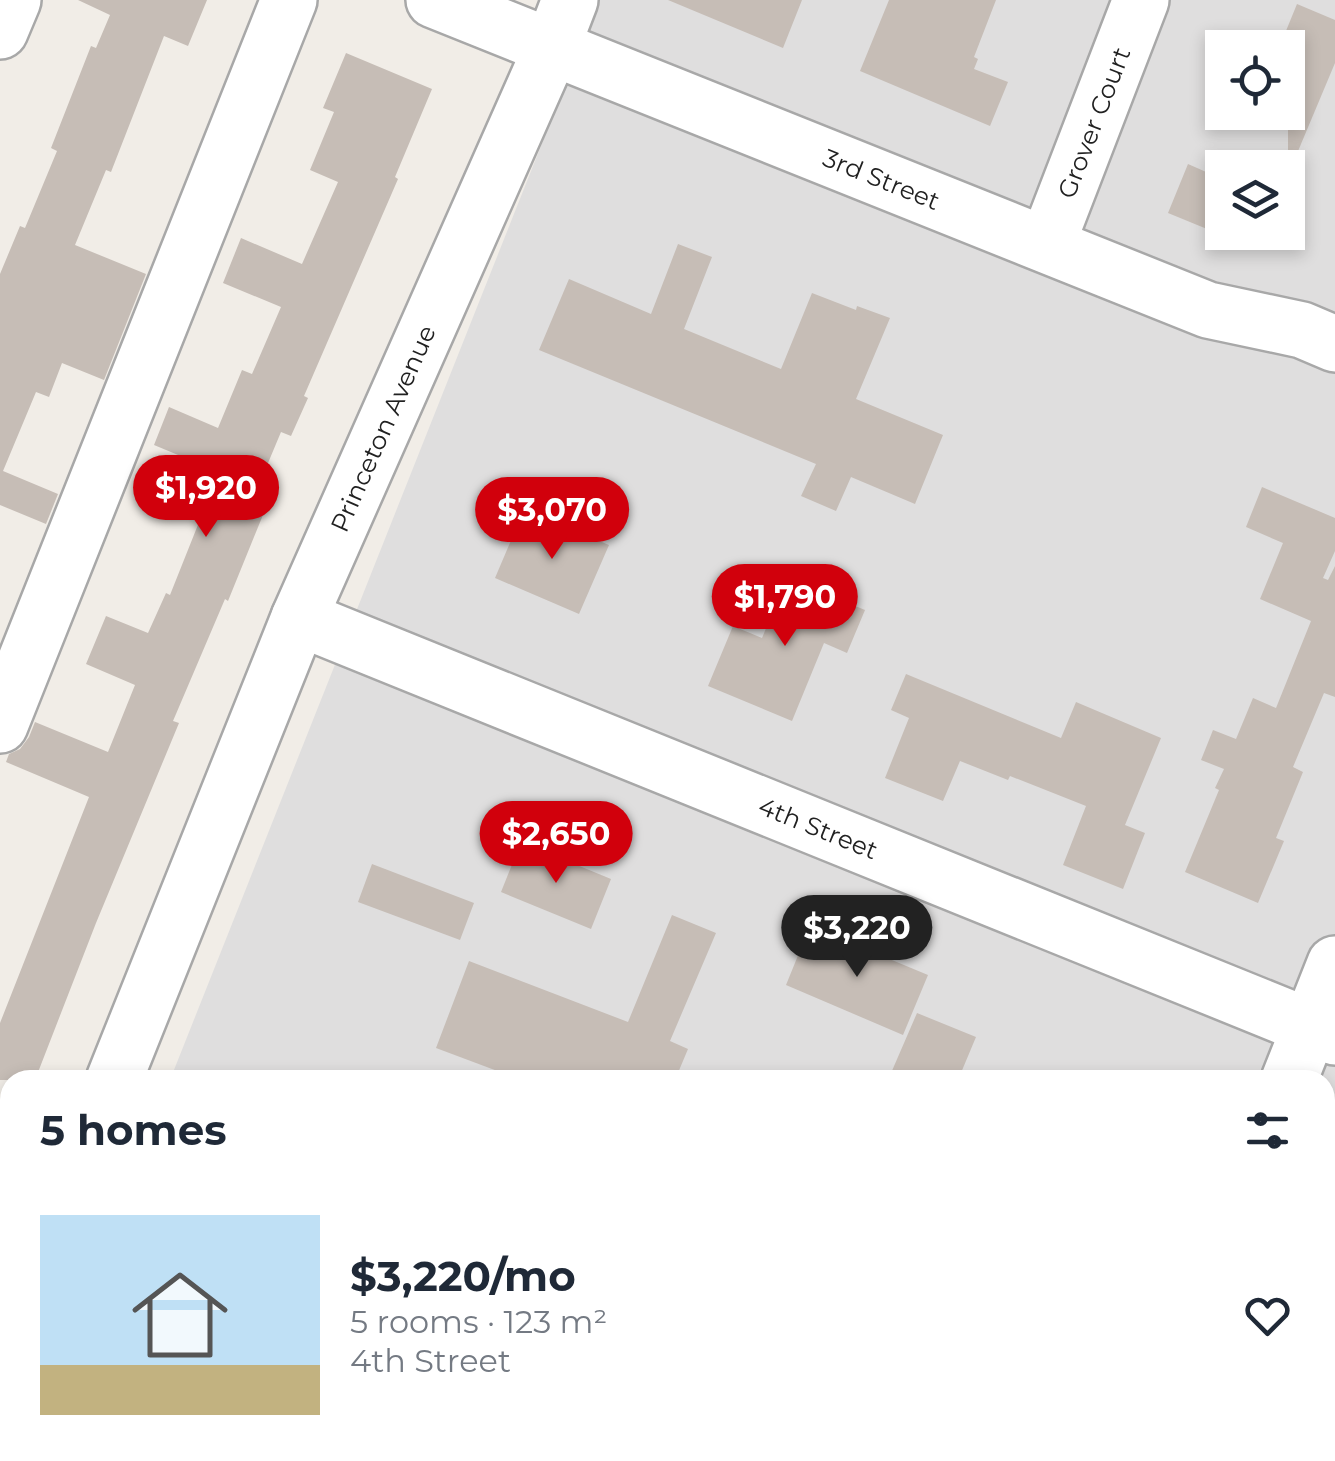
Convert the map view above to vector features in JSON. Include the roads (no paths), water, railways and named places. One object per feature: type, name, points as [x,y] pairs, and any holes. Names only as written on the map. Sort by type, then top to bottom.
[{"type":"street","points":[[0,32],[13,0]]},
{"type":"street","points":[[0,725],[289,0]]},
{"type":"street","name":"3rd Street","points":[[434,0],[561,23],[1047,244],[1208,310],[1302,330],[1335,344]]},
{"type":"street","name":"Grover Court","points":[[1047,244],[1142,0]]},
{"type":"street","name":"Princeton Avenue","points":[[118,1070],[299,618],[561,23]]},
{"type":"street","name":"4th Street","points":[[299,618],[1322,1032]]},
{"type":"street","points":[[1295,1070],[1322,1032],[1335,964]]}]
